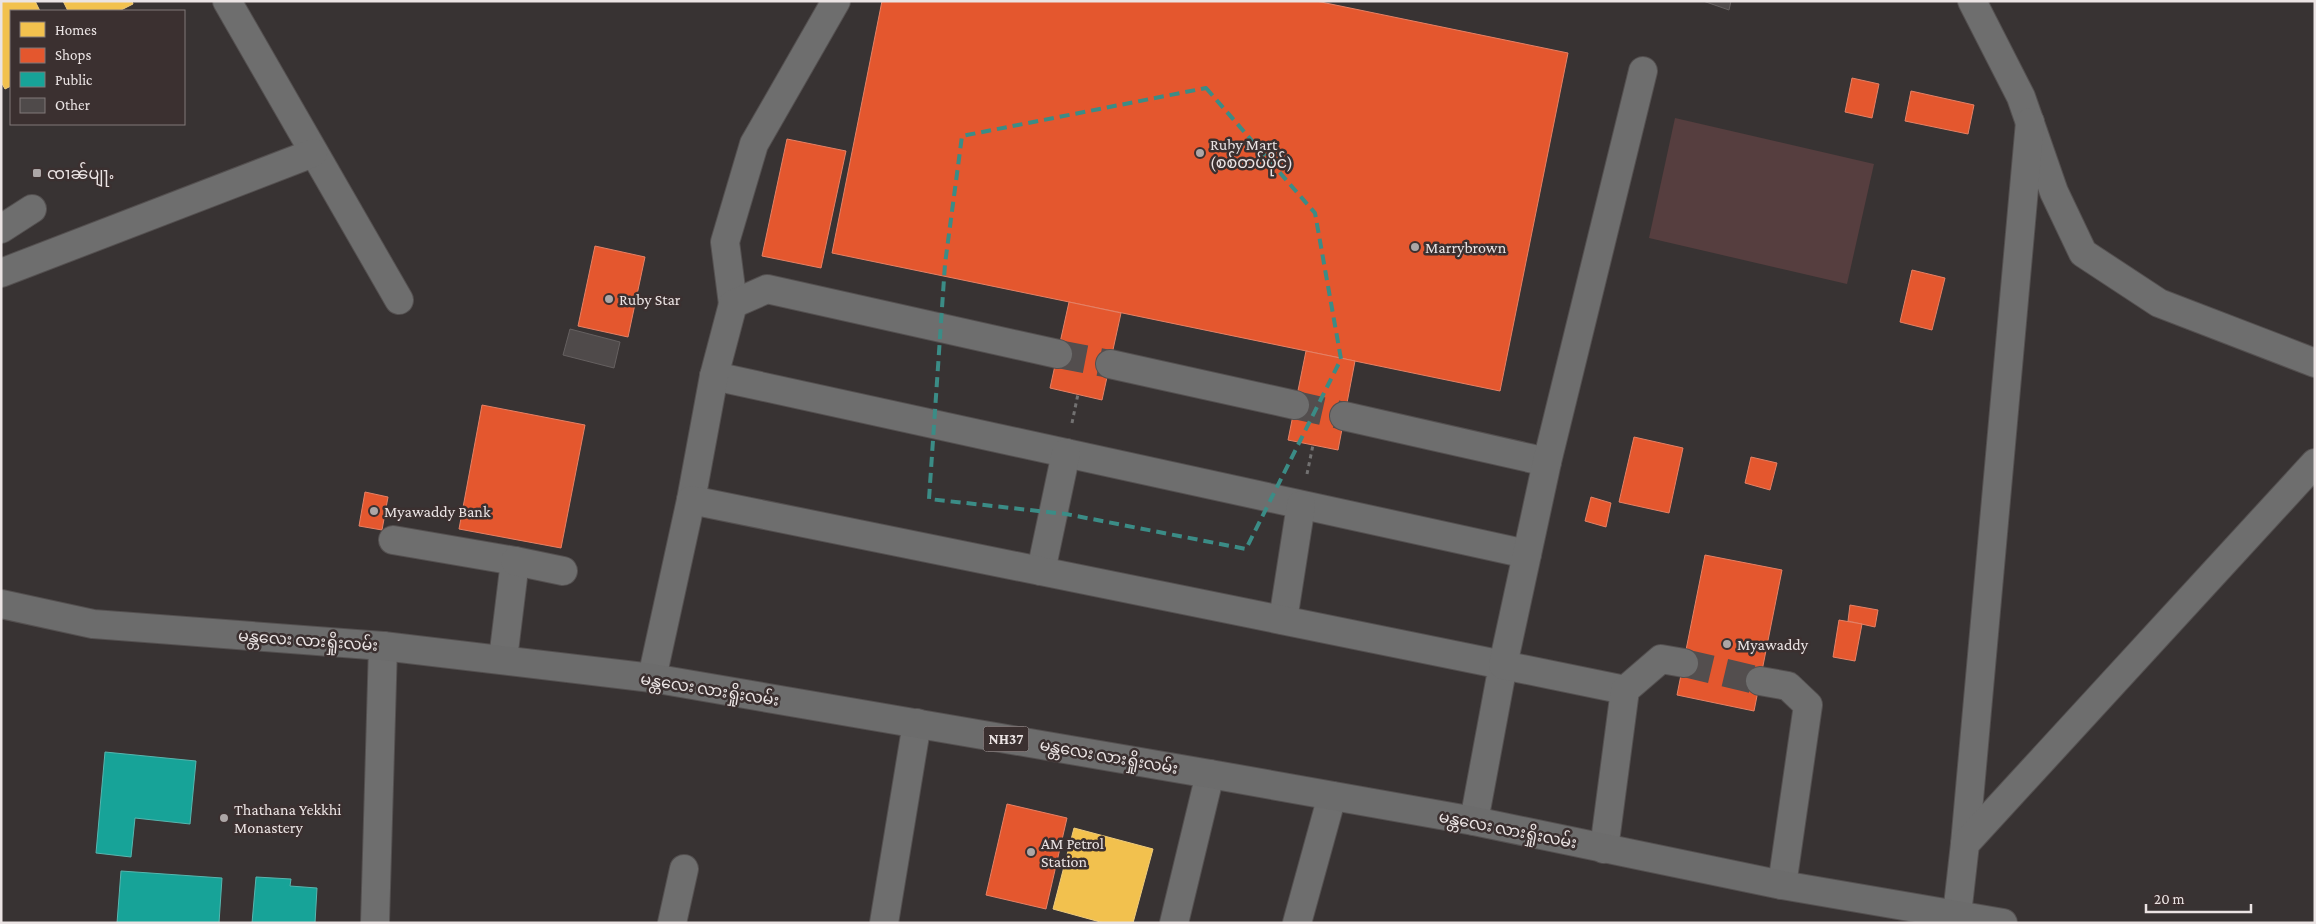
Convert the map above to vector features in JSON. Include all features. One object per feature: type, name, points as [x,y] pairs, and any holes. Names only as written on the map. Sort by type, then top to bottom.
[{"type":"highway","name":"မန္တလေး လားရှိုးလမ်း","points":[[1,604],[93,624],[383,646],[652,678],[1332,796],[1474,822],[1957,919],[2003,923]]},
{"type":"street","points":[[227,1],[400,300]]},
{"type":"street","points":[[652,678],[691,500],[714,376],[733,304],[725,242],[754,144],[836,1]]},
{"type":"street","points":[[1972,1],[2021,97],[2054,192],[2083,253],[2159,303],[2315,363]]},
{"type":"street","points":[[1474,822],[1502,665],[1547,462],[1643,70]]},
{"type":"street","points":[[1957,919],[2030,122]]},
{"type":"street","points":[[1,273],[313,152]]},
{"type":"street","points":[[1,229],[32,209]]},
{"type":"street","points":[[733,304],[767,289],[1058,354]]},
{"type":"street","points":[[1110,364],[1295,406]]},
{"type":"street","points":[[714,376],[1527,554]]},
{"type":"street","points":[[1344,416],[1547,462]]},
{"type":"street","points":[[1041,571],[1066,453]]},
{"type":"street","points":[[1965,844],[2315,463]]},
{"type":"street","points":[[691,500],[1625,690]]},
{"type":"street","points":[[1283,620],[1301,505]]},
{"type":"street","points":[[393,540],[563,571]]},
{"type":"street","points":[[503,660],[515,561]]},
{"type":"street","points":[[375,923],[383,646]]},
{"type":"street","points":[[1604,849],[1625,690],[1661,659],[1684,663]]},
{"type":"street","points":[[1760,680],[1788,686],[1808,706],[1782,885]]},
{"type":"street","points":[[884,923],[917,724]]},
{"type":"street","points":[[1174,923],[1210,774]]},
{"type":"street","points":[[1297,923],[1332,796]]},
{"type":"street","points":[[672,923],[684,869]]},
{"type":"highlighted area","points":[[1206,88],[1315,213],[1341,359],[1246,549],[1066,514],[929,499],[945,264],[962,136]]},
{"type":"shaded area","points":[[1675,118],[1874,164],[1847,284],[1649,238]]},
{"type":"building: Homes","points":[[1,1],[35,1],[40,10],[10,10],[10,86],[5,89],[1,82]]},
{"type":"building: Homes","points":[[63,1],[132,1],[133,4],[121,10],[68,10]]},
{"type":"building: Homes","points":[[1074,828],[1153,849],[1133,923],[1104,923],[1053,909]]},
{"type":"building: Shops","name":"Ruby Mart (စစ်တပ်ပိုင်)","points":[[882,1],[1316,1],[1568,53],[1500,391],[832,253]]},
{"type":"building: Shops","points":[[1852,78],[1879,84],[1872,118],[1845,112]]},
{"type":"building: Shops","points":[[1911,91],[1974,105],[1968,134],[1905,121]]},
{"type":"building: Shops","points":[[787,139],[846,151],[821,268],[762,256]]},
{"type":"building: Shops","points":[[595,246],[645,257],[628,337],[578,326]]},
{"type":"building: Shops","points":[[1912,270],[1945,278],[1932,330],[1900,322]]},
{"type":"building: Shops","points":[[1069,302],[1121,313],[1102,400],[1050,388]]},
{"type":"building: Shops","points":[[1306,351],[1355,361],[1338,450],[1288,440]]},
{"type":"building: Shops","points":[[482,405],[585,425],[561,548],[459,529]]},
{"type":"building: Shops","points":[[1634,437],[1683,448],[1669,513],[1619,502]]},
{"type":"building: Shops","points":[[1751,457],[1777,463],[1770,490],[1745,483]]},
{"type":"building: Shops","name":"Myawaddy Bank","points":[[365,492],[388,497],[382,530],[359,526]]},
{"type":"building: Shops","points":[[1591,497],[1611,503],[1606,527],[1585,521]]},
{"type":"building: Shops","points":[[1705,555],[1782,570],[1754,711],[1677,695]]},
{"type":"building: Shops","points":[[1850,605],[1878,610],[1875,627],[1848,621]]},
{"type":"building: Shops","points":[[1839,620],[1862,624],[1855,661],[1833,657]]},
{"type":"building: Shops","points":[[1007,804],[1067,818],[1046,909],[986,895]]},
{"type":"building: Public","points":[[105,752],[196,761],[190,824],[135,818],[131,857],[96,853]]},
{"type":"building: Public","points":[[121,871],[222,878],[219,923],[117,923]]},
{"type":"building: Public","points":[[256,877],[291,879],[290,886],[317,888],[315,923],[252,923]]},
{"type":"building: Other","points":[[1703,1],[1731,1],[1729,10]]},
{"type":"building: Other","points":[[570,329],[620,342],[614,368],[563,355]]},
{"type":"tunnel","points":[[1058,354],[1110,364]]},
{"type":"tunnel","points":[[1295,405],[1344,416]]},
{"type":"tunnel","points":[[1684,663],[1760,681]]},
{"type":"place","name":"Ruby Mart (စစ်တပ်ပိုင်)","points":[[1200,153]]},
{"type":"place","name":"ၸၢၼ်ပျႃႉ","points":[[37,173]]},
{"type":"place","name":"Marrybrown","points":[[1415,247]]},
{"type":"place","name":"Ruby Star","points":[[609,299]]},
{"type":"place","name":"Myawaddy Bank","points":[[374,511]]},
{"type":"place","name":"Myawaddy","points":[[1727,644]]},
{"type":"place","name":"Thathana Yekkhi Monastery","points":[[224,818]]},
{"type":"place","name":"AM Petrol Station","points":[[1031,852]]}]
